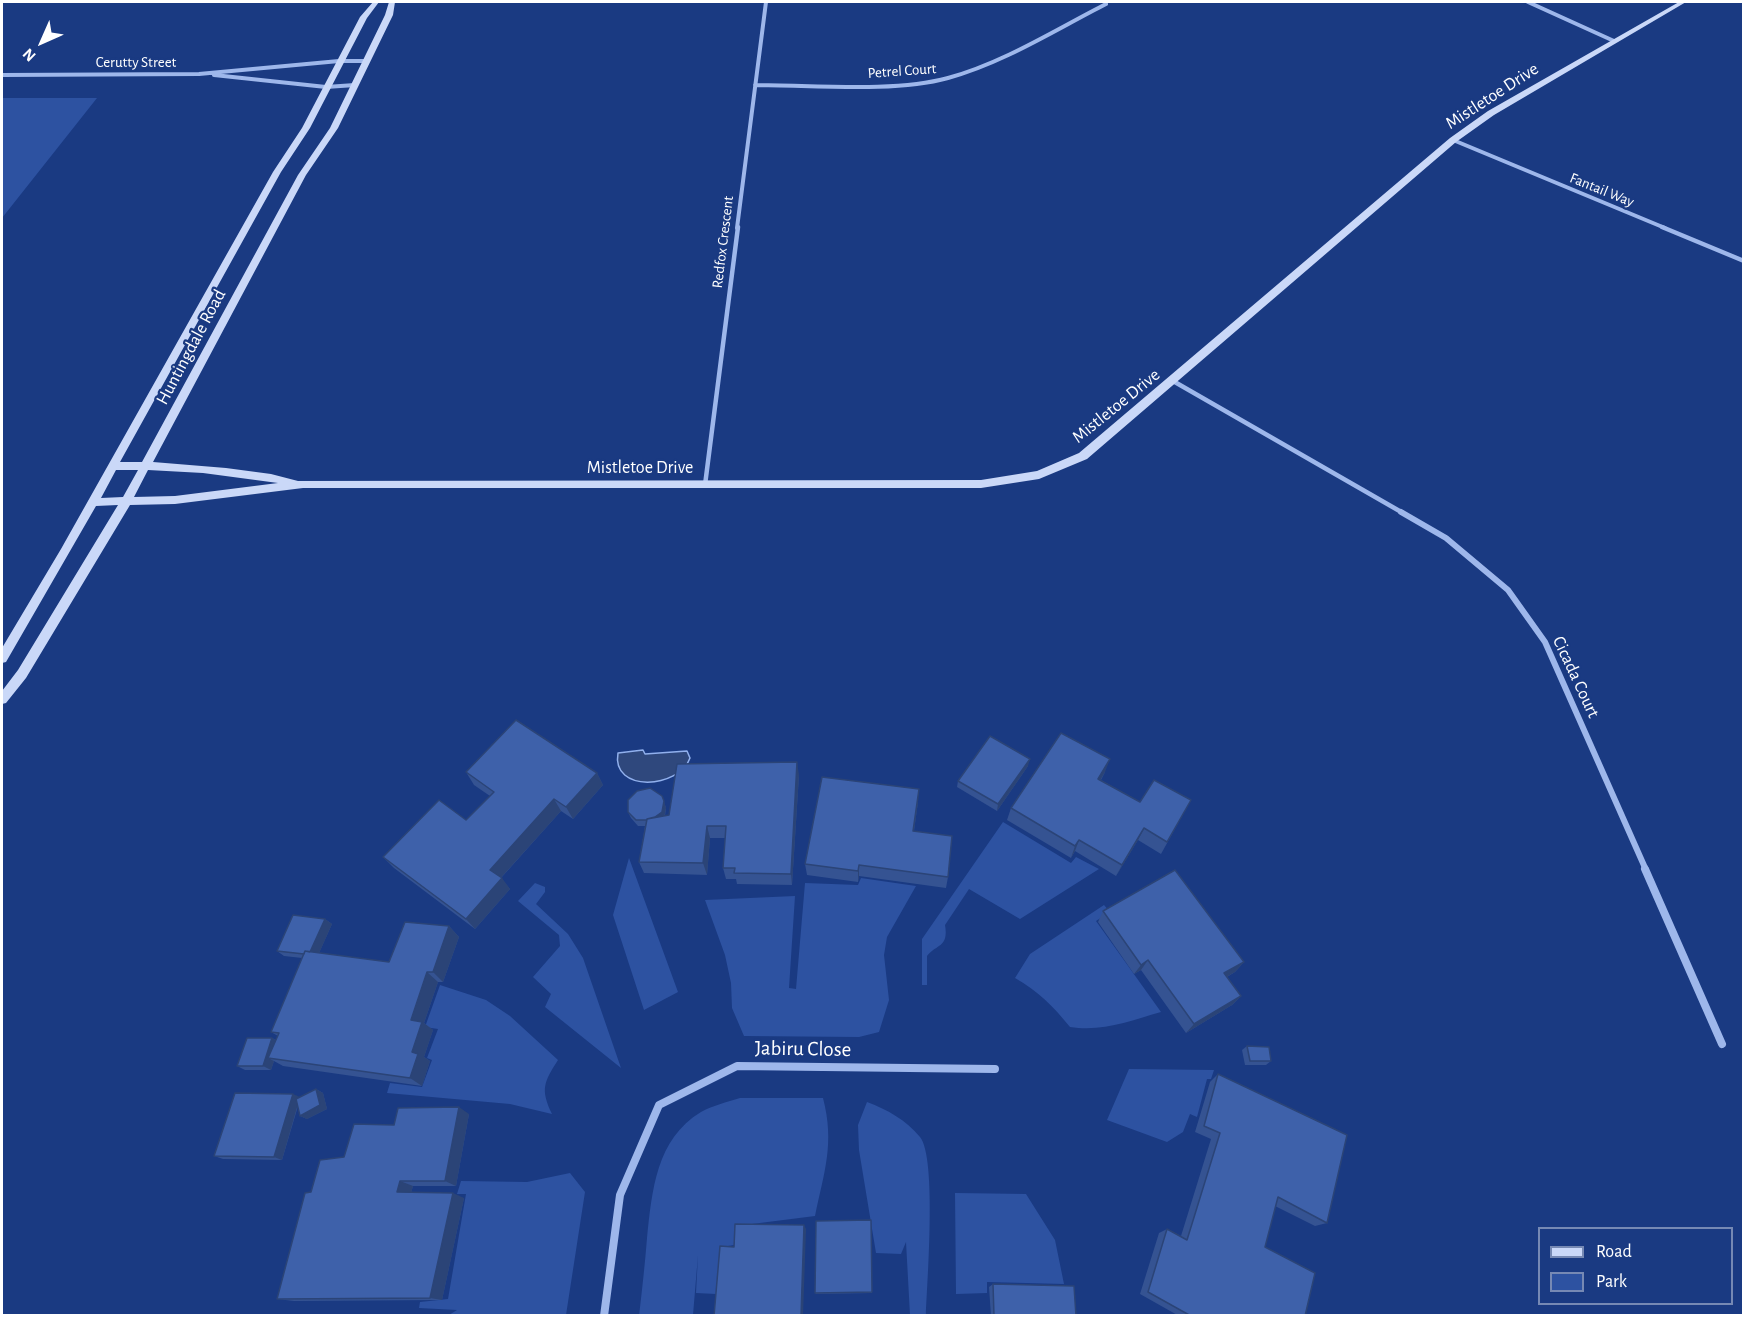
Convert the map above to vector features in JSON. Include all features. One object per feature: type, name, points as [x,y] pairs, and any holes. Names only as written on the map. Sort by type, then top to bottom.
[{"type":"street","name":"Huntingdale Road","points":[[2,658],[93,502],[277,172],[306,128],[364,17],[376,2]]},
{"type":"street","name":"Huntingdale Road","points":[[2,699],[22,674],[126,502],[302,175],[334,128],[389,15],[392,2]]},
{"type":"street","name":"Redfox Crescent","points":[[705,485],[766,2]]},
{"type":"street","points":[[1528,2],[1614,41]]},
{"type":"street","name":"Mistletoe Drive","points":[[93,502],[217,496],[303,484],[981,484],[1038,475],[1083,456],[1453,140],[1491,113],[1683,2]]},
{"type":"street","name":"Petrel Court","points":[[755,85],[902,86],[945,80],[975,70],[1106,4]]},
{"type":"street","name":"Cerutty Street","points":[[2,75],[199,74],[339,61],[367,61]]},
{"type":"street","name":"Cerutty Street","points":[[199,74],[326,87],[354,85]]},
{"type":"street","name":"Fantail Way","points":[[1453,140],[1743,261]]},
{"type":"street","name":"Cicada Court","points":[[1173,381],[1446,538],[1508,590],[1545,642],[1722,1044]]},
{"type":"street","name":"Mistletoe Drive","points":[[113,466],[145,465],[246,472],[303,484]]},
{"type":"street","name":"Jabiru Close","points":[[604,1316],[620,1195],[659,1105],[737,1066],[995,1069]]},
{"type":"green space","points":[[2,98],[97,98],[2,218]]},
{"type":"green space","points":[[1003,822],[1071,863],[1076,857],[1099,869],[1020,919],[969,889],[945,925],[946,932],[943,942],[927,956],[927,985],[922,985],[922,939]]},
{"type":"green space","points":[[629,858],[678,992],[644,1010],[613,915]]},
{"type":"green space","points":[[861,878],[916,886],[887,937],[884,955],[889,1000],[879,1032],[859,1037],[744,1036],[732,1008],[731,983],[725,955],[705,900],[795,896],[789,988],[796,989],[805,883],[858,885]]},
{"type":"green space","points":[[535,883],[545,887],[545,892],[536,904],[568,934],[583,958],[621,1068],[545,1007],[551,994],[533,977],[560,946],[559,935],[518,901]]},
{"type":"green space","points":[[1104,905],[1110,912],[1096,921],[1161,1012],[1105,1027],[1070,1027],[1045,999],[1015,978],[1030,954]]},
{"type":"green space","points":[[440,985],[486,1000],[510,1016],[558,1060],[545,1086],[546,1098],[552,1114],[510,1104],[387,1093],[390,1083],[422,1087],[432,1060],[427,1058],[438,1029],[425,1027]]},
{"type":"green space","points":[[1129,1069],[1214,1070],[1211,1079],[1207,1079],[1197,1117],[1190,1114],[1183,1132],[1167,1142],[1107,1120]]},
{"type":"green space","points":[[740,1098],[823,1098],[828,1144],[825,1171],[815,1216],[736,1226],[734,1245],[722,1247],[716,1294],[696,1293],[698,1255],[693,1315],[639,1316],[651,1202],[665,1151],[674,1136],[686,1123],[701,1112]]},
{"type":"green space","points":[[867,1102],[909,1125],[920,1137],[925,1149],[930,1194],[926,1315],[910,1315],[906,1242],[901,1254],[876,1253],[859,1150],[858,1125]]},
{"type":"green space","points":[[570,1173],[585,1192],[566,1315],[449,1315],[457,1310],[419,1308],[420,1302],[448,1299],[466,1194],[457,1194],[461,1181],[527,1182]]},
{"type":"green space","points":[[955,1193],[1026,1194],[1055,1240],[1064,1284],[987,1282],[987,1293],[956,1294]]},
{"type":"shaded area","points":[[643,750],[645,754],[687,751],[690,758],[673,776],[661,781],[635,780],[625,775],[619,766],[618,753]]},
{"type":"building","points":[[516,720],[597,773],[566,807],[554,799],[490,870],[502,878],[466,919],[383,857],[439,800],[466,820],[494,792],[466,772]]},
{"type":"building","points":[[1061,733],[1110,759],[1098,779],[1140,802],[1154,780],[1191,800],[1167,842],[1144,828],[1122,865],[1079,840],[1075,846],[1011,808]]},
{"type":"building","points":[[990,736],[1030,759],[998,804],[958,781]]},
{"type":"building","points":[[797,762],[791,874],[734,873],[735,868],[723,868],[726,826],[707,826],[703,863],[639,862],[647,819],[669,815],[677,764]]},
{"type":"building","points":[[822,777],[919,789],[913,831],[952,836],[948,877],[859,865],[858,871],[805,864]]},
{"type":"building","points":[[650,788],[662,796],[664,801],[662,812],[647,820],[636,820],[628,812],[628,800],[637,791]]},
{"type":"building","points":[[1175,870],[1244,962],[1224,973],[1241,996],[1194,1024],[1148,960],[1141,965],[1103,911]]},
{"type":"building","points":[[293,915],[325,919],[310,952],[305,951],[304,954],[277,951]]},
{"type":"building","points":[[405,922],[449,926],[433,972],[427,972],[411,1020],[422,1022],[412,1052],[418,1054],[410,1078],[268,1058],[279,1033],[271,1032],[305,951],[389,962]]},
{"type":"building","points":[[247,1038],[272,1038],[263,1066],[237,1066]]},
{"type":"building","points":[[1247,1046],[1269,1047],[1271,1061],[1250,1061]]},
{"type":"building","points":[[1218,1074],[1347,1135],[1327,1223],[1278,1197],[1265,1247],[1315,1273],[1305,1316],[1191,1316],[1148,1292],[1167,1229],[1187,1240],[1220,1133],[1204,1126]]},
{"type":"building","points":[[316,1089],[320,1105],[300,1116],[296,1099]]},
{"type":"building","points":[[235,1093],[293,1094],[274,1157],[214,1156]]},
{"type":"building","points":[[459,1107],[445,1181],[400,1181],[397,1192],[453,1193],[430,1298],[277,1299],[305,1193],[311,1192],[320,1160],[344,1157],[354,1124],[394,1125],[398,1108]]},
{"type":"building","points":[[871,1220],[872,1292],[815,1293],[816,1221]]},
{"type":"building","points":[[735,1224],[804,1225],[801,1316],[714,1316],[720,1246],[734,1247]]},
{"type":"building","points":[[993,1284],[1074,1286],[1076,1316],[994,1316]]}]
